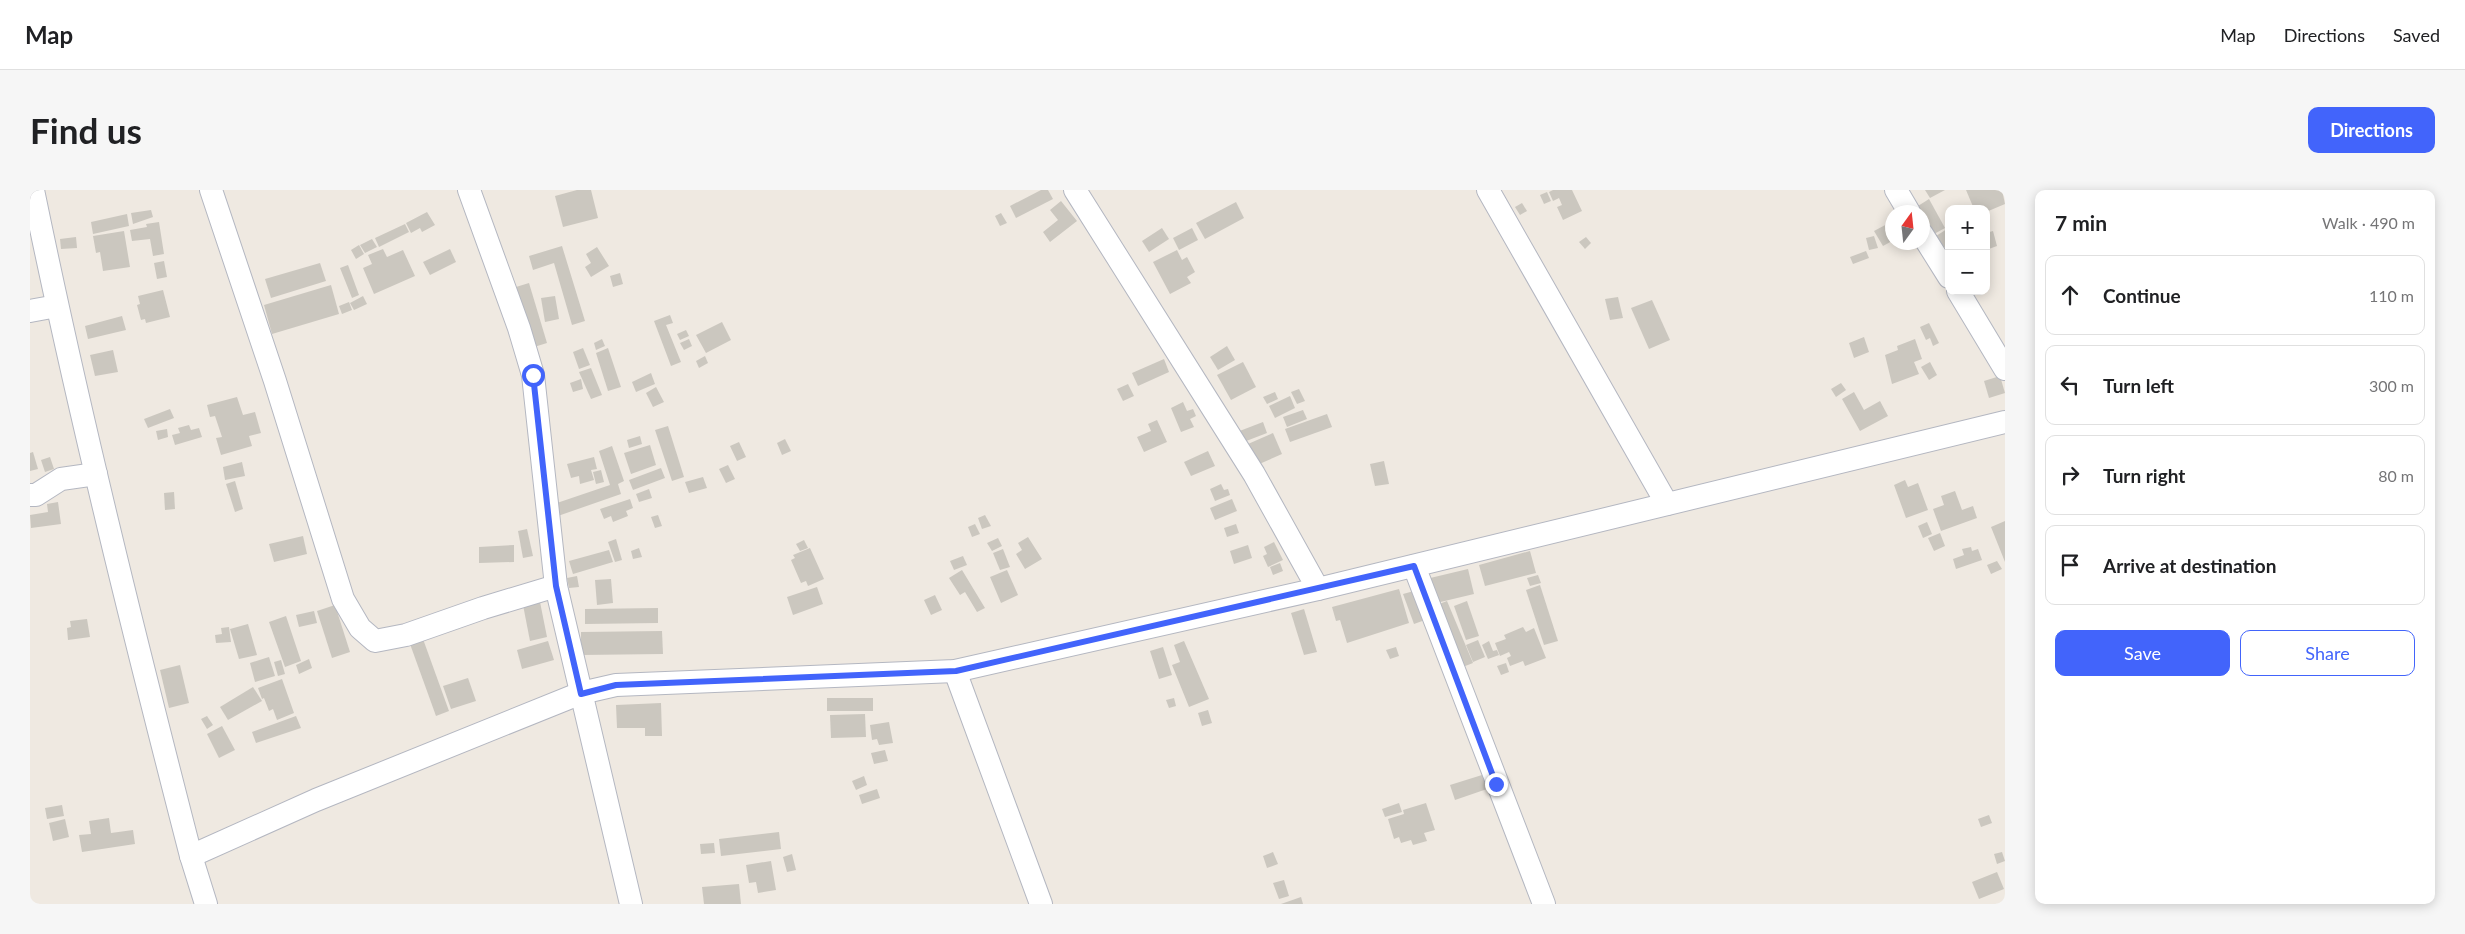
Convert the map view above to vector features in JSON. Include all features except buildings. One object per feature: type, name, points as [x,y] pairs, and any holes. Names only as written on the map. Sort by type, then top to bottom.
[{"type":"street","points":[[33,190],[57,306],[121,584],[191,856],[206,904]]},
{"type":"street","points":[[211,190],[275,381],[343,599],[360,628],[375,641],[406,635],[482,608],[556,586]]},
{"type":"street","points":[[469,190],[520,328],[533,375],[556,586],[631,904]]},
{"type":"street","points":[[1075,190],[1254,474],[1318,589]]},
{"type":"street","points":[[1488,190],[1667,504]]},
{"type":"street","points":[[1896,190],[1905,205]]},
{"type":"street","points":[[1930,247],[1945,271]]},
{"type":"street","points":[[1960,295],[2005,369]]},
{"type":"street","points":[[30,311],[57,306]]},
{"type":"street","points":[[191,856],[316,800],[581,694],[616,685],[956,671],[1318,589],[2005,422]]},
{"type":"street","points":[[30,495],[36,495],[62,479],[96,474]]},
{"type":"street","points":[[1414,566],[1544,904]]},
{"type":"street","points":[[956,671],[1041,904]]},
{"type":"route","points":[[533,375],[556,586],[581,694],[616,685],[956,671],[1414,566],[1496,784]]}]
